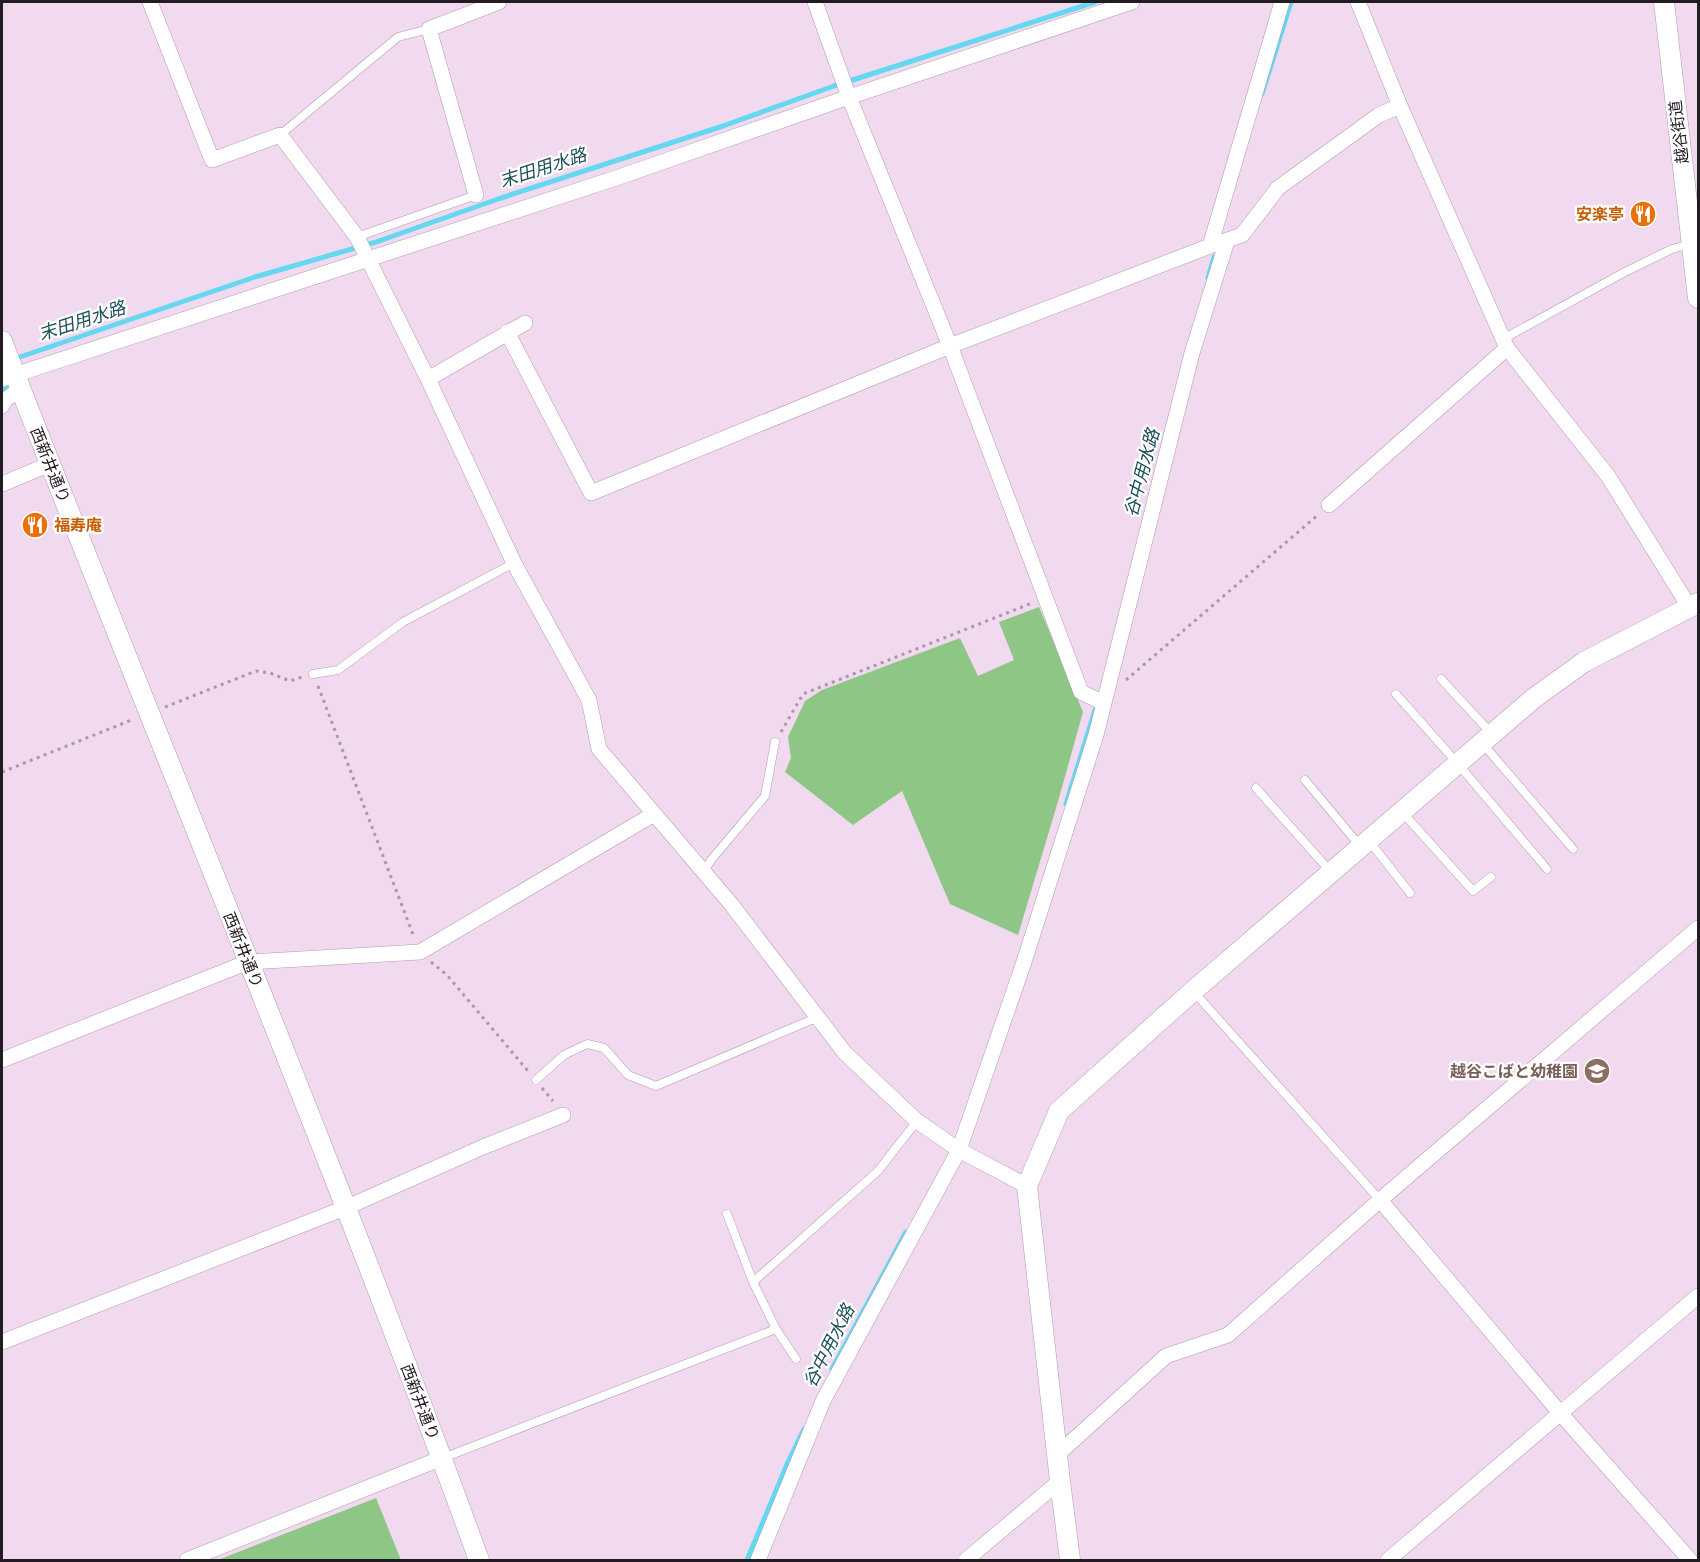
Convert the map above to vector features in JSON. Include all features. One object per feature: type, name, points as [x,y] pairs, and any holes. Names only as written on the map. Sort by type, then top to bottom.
[{"type":"street","points":[[150,2],[212,160],[280,135],[357,237],[428,379],[514,563],[589,700],[599,750],[731,904],[845,1053],[917,1121],[959,1150],[1027,1186]]},
{"type":"street","points":[[476,195],[429,29],[499,2]]},
{"type":"street","points":[[815,2],[849,97],[950,346],[1081,692],[1104,703]]},
{"type":"street","points":[[2,406],[12,380],[1132,2]]},
{"type":"street","points":[[1209,246],[1282,2]]},
{"type":"street","points":[[1070,1560],[1027,1186],[1059,1111],[1193,991],[1534,698],[1584,662],[1694,606],[1608,476],[1505,344],[1400,106],[1358,2]]},
{"type":"street","name":"越谷街道","points":[[1664,2],[1693,196],[1693,244],[1698,298]]},
{"type":"street","points":[[507,332],[591,493],[950,346],[1242,235],[1278,188],[1379,115],[1400,106]]},
{"type":"street","points":[[758,1560],[824,1401],[959,1150],[1024,962],[1096,735],[1192,353],[1227,241]]},
{"type":"street","points":[[428,379],[525,323]]},
{"type":"street","name":"西新井通り","points":[[2,341],[12,380],[50,464],[150,713],[345,1208],[479,1560]]},
{"type":"street","points":[[1329,505],[1505,344]]},
{"type":"street","points":[[2,484],[50,464]]},
{"type":"street","points":[[2,1060],[248,962],[420,952],[654,814]]},
{"type":"street","points":[[1057,1455],[1166,1356],[1228,1335],[1380,1200],[1698,928]]},
{"type":"street","points":[[2,1342],[345,1208],[483,1147],[563,1115]]},
{"type":"street","points":[[1380,1200],[1561,1414],[1690,1560]]},
{"type":"street","points":[[1388,1560],[1698,1296]]},
{"type":"street","points":[[186,1560],[442,1458]]},
{"type":"street","points":[[966,1560],[1060,1481]]},
{"type":"lane","points":[[280,135],[398,37],[429,29]]},
{"type":"lane","points":[[357,237],[476,195]]},
{"type":"lane","points":[[1505,344],[1623,273],[1672,249],[1693,244]]},
{"type":"lane","points":[[313,674],[338,670],[403,622],[514,563]]},
{"type":"lane","points":[[1442,679],[1573,849]]},
{"type":"lane","points":[[1396,694],[1547,869]]},
{"type":"lane","points":[[704,872],[711,860],[765,796],[775,742]]},
{"type":"lane","points":[[1305,780],[1410,893]]},
{"type":"lane","points":[[1256,788],[1331,872]]},
{"type":"lane","points":[[1402,812],[1473,891],[1491,877]]},
{"type":"lane","points":[[1193,991],[1380,1200]]},
{"type":"lane","points":[[536,1080],[564,1055],[587,1044],[604,1047],[628,1075],[656,1086],[818,1017]]},
{"type":"lane","points":[[753,1282],[879,1171],[917,1121]]},
{"type":"lane","points":[[727,1214],[753,1282],[776,1329],[796,1359]]},
{"type":"lane","points":[[442,1458],[776,1329]]},
{"type":"path","points":[[1104,703],[1119,686],[1329,505]]},
{"type":"path","points":[[775,742],[803,694],[1045,597]]},
{"type":"path","points":[[2,772],[256,671],[270,672],[290,681],[313,674],[420,952],[447,975],[563,1115]]},
{"type":"green space","points":[[1039,607],[1083,712],[1018,935],[950,904],[902,791],[853,825],[785,772],[791,758],[788,737],[805,701],[822,690],[960,638],[978,676],[1014,660],[999,622]]},
{"type":"green space","points":[[376,1498],[401,1560],[218,1560]]},
{"type":"waterway","name":"末田用水路","points":[[14,359],[255,277],[376,242],[501,198],[723,126],[834,86],[1095,2]]},
{"type":"waterway","name":"谷中用水路","points":[[1262,94],[1291,2]]},
{"type":"waterway","name":"谷中用水路","points":[[1208,278],[1214,257]]},
{"type":"waterway","points":[[2,392],[10,381]]},
{"type":"waterway","name":"谷中用水路","points":[[1066,804],[1095,710]]},
{"type":"waterway","name":"谷中用水路","points":[[832,1369],[906,1232]]},
{"type":"waterway","name":"谷中用水路","points":[[747,1560],[804,1429]]},
{"type":"place","name":"安楽亭","points":[[1643,214]]},
{"type":"place","name":"福寿庵","points":[[35,525]]},
{"type":"place","name":"越谷こばと幼稚園","points":[[1597,1071]]}]
